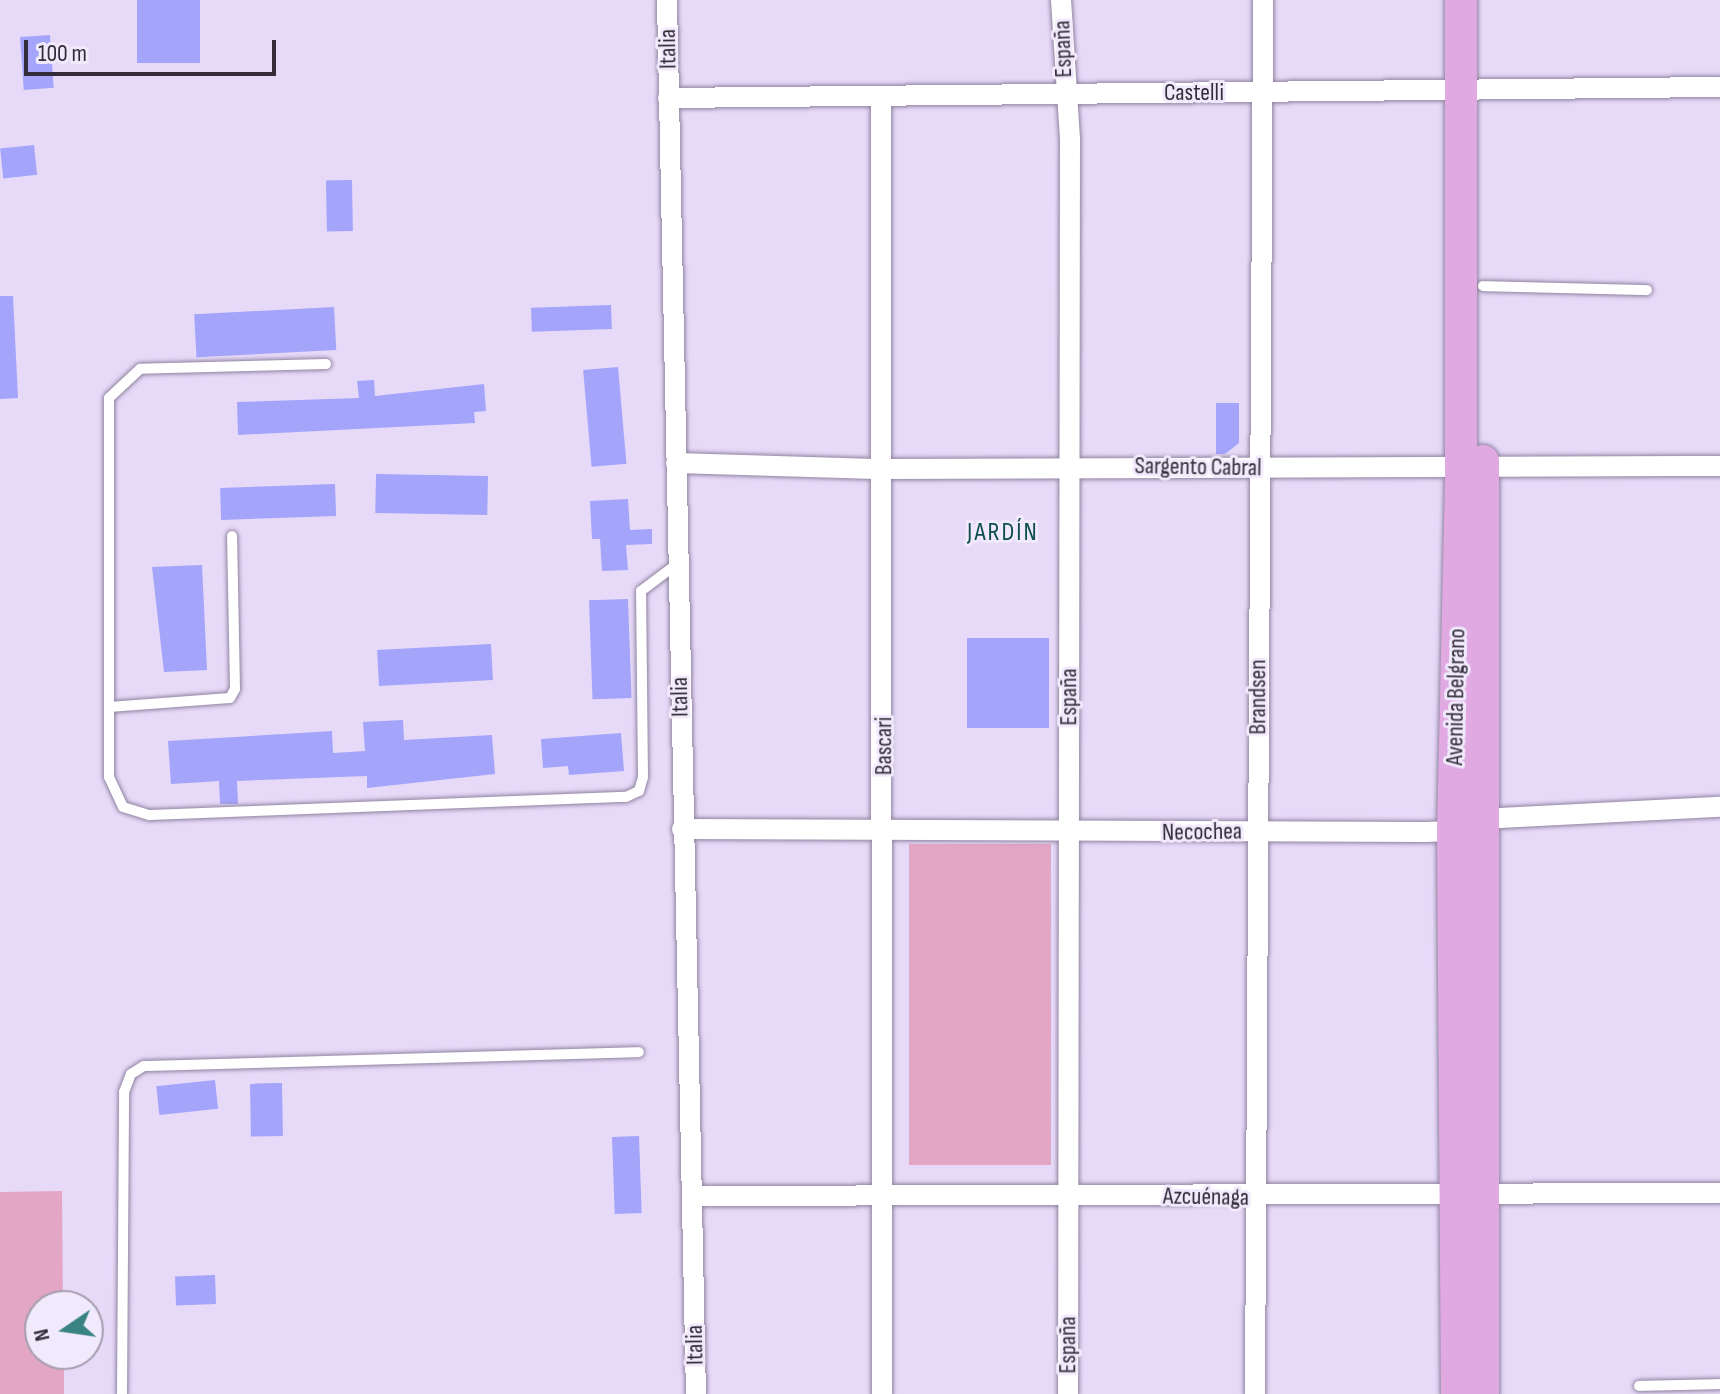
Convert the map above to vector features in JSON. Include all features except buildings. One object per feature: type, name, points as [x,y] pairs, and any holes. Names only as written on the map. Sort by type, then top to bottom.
[{"type":"main road","name":"Avenida Belgrano","points":[[1461,0],[1472,93],[1483,286],[1472,466]]},
{"type":"main road","name":"Avenida Belgrano","points":[[1457,1394],[1467,1197],[1472,93],[1482,0]]},
{"type":"main road","name":"Avenida Belgrano","points":[[1467,1197],[1483,1394]]},
{"type":"street","name":"Italia","points":[[667,0],[696,1394]]},
{"type":"street","name":"España","points":[[1061,0],[1070,140],[1068,1394]]},
{"type":"street","name":"Brandsen","points":[[1255,1394],[1257,469],[1263,0]]},
{"type":"street","name":"Castelli","points":[[668,98],[881,98],[1065,92],[1472,93],[1720,87]]},
{"type":"street","name":"Bascari","points":[[881,98],[885,1193],[882,1394]]},
{"type":"street","name":"Sargento Cabral","points":[[676,463],[884,469],[1068,465],[1257,469],[1720,466]]},
{"type":"street","name":"Necochea","points":[[682,829],[1069,834],[1258,831],[1467,825],[1720,807]]},
{"type":"street","name":"Azcuénaga","points":[[692,1196],[885,1193],[1254,1198],[1720,1193]]},
{"type":"lane","points":[[1483,286],[1647,290]]},
{"type":"lane","points":[[326,364],[140,369],[109,398],[109,777],[123,807],[136,812],[626,797],[639,791],[643,777],[641,591],[677,564]]},
{"type":"lane","points":[[109,707],[230,698],[235,689],[232,536]]},
{"type":"lane","points":[[122,1394],[124,1092],[131,1074],[144,1066],[639,1052]]},
{"type":"lane","points":[[1639,1386],[1720,1384]]},
{"type":"shaded area","points":[[909,844],[1051,844],[1051,1165],[909,1165]]},
{"type":"shaded area","points":[[62,1191],[63,1290],[24,1290],[24,1370],[64,1370],[64,1394],[0,1394],[0,1192]]},
{"type":"district","name":"JARDÍN","points":[[1003,533]]}]
